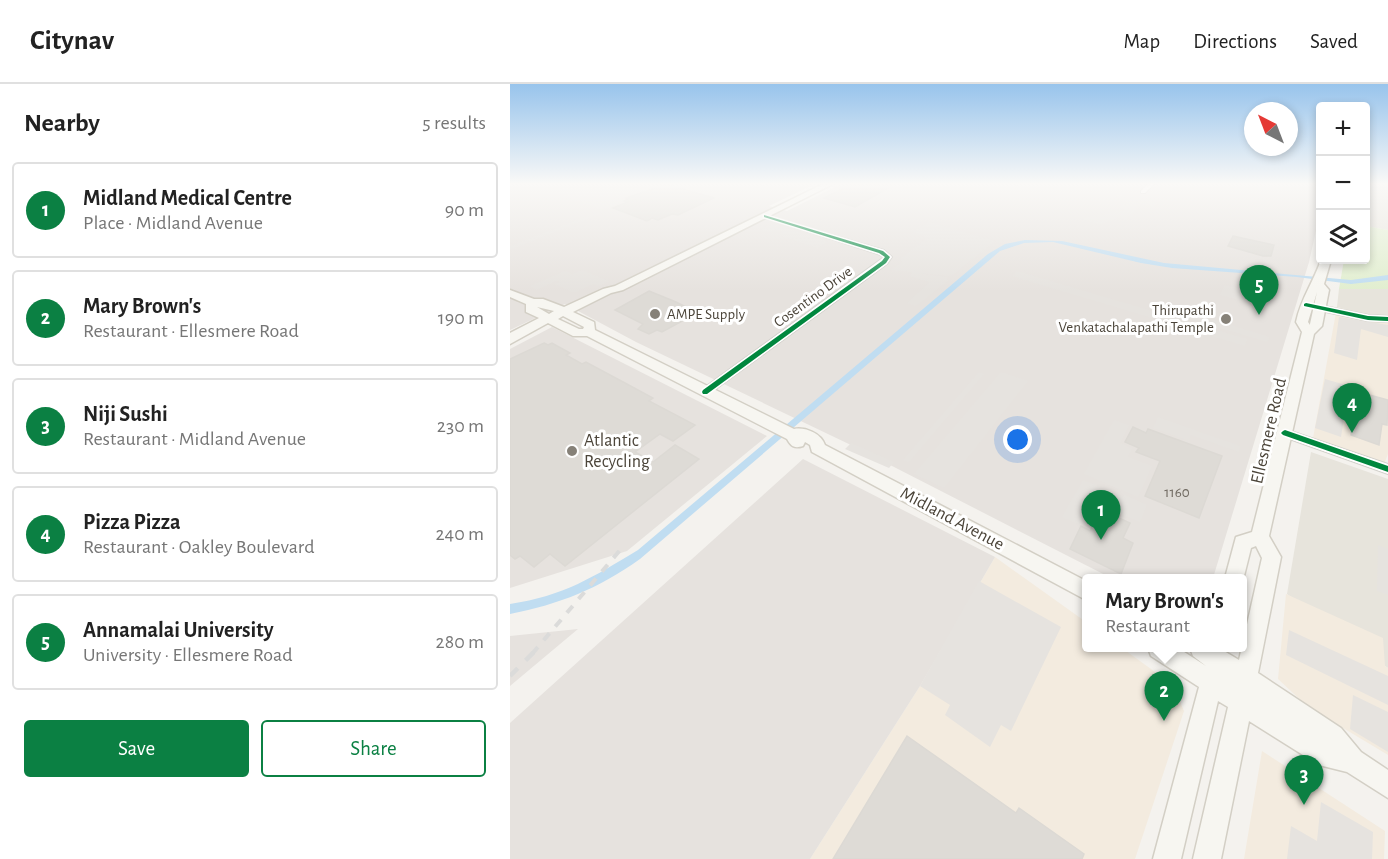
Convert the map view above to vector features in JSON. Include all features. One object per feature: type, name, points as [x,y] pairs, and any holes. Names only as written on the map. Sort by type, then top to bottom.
[{"type":"main road","points":[[510,341],[615,295],[619,288],[757,220]]},
{"type":"main road","points":[[1306,305],[1312,288],[1318,285],[1325,264]]},
{"type":"main road","points":[[1318,285],[1323,290],[1320,308]]},
{"type":"main road","name":"Midland Avenue","points":[[510,293],[532,303],[530,309],[561,317],[577,333],[589,332],[792,435],[794,440],[809,449],[818,448],[1082,589]]},
{"type":"main road","name":"Ellesmere Road","points":[[1306,305],[1302,322],[1308,333]]},
{"type":"main road","name":"Ellesmere Road","points":[[1260,537],[1308,333],[1316,326],[1320,308]]},
{"type":"main road","points":[[1207,859],[1272,557],[1260,537],[1243,543],[1236,574]]},
{"type":"main road","points":[[1165,652],[1211,681],[1244,688]]},
{"type":"main road","points":[[1167,859],[1211,681],[1213,652]]},
{"type":"main road","points":[[1214,652],[1271,722],[1328,756],[1353,761],[1388,785]]},
{"type":"street","name":"Cosentino Drive","points":[[705,392],[888,257],[881,252],[778,220]]},
{"type":"street","points":[[1306,305],[1368,318],[1388,319]]},
{"type":"street","points":[[1284,433],[1388,469]]},
{"type":"shaded area","points":[[510,220],[1316,220],[1309,262],[1214,574],[1103,574],[853,446],[636,342],[565,304],[510,330]]},
{"type":"shaded area","points":[[577,220],[585,220],[510,250],[510,246]]},
{"type":"shaded area","points":[[1087,220],[1112,220],[1099,225]]},
{"type":"shaded area","points":[[1370,220],[1388,220],[1388,230],[1370,227]]},
{"type":"shaded area","points":[[929,222],[995,241],[951,276],[918,273],[948,277],[947,280],[949,280],[916,306],[907,303],[930,282],[909,276],[913,272],[891,270],[902,262],[901,258],[928,238],[913,232]]},
{"type":"shaded area","points":[[774,224],[828,242],[817,248],[779,235],[783,232],[776,229],[770,232],[762,230]]},
{"type":"shaded area","points":[[582,270],[609,281],[599,286],[593,284],[574,293],[555,284],[560,282],[558,280],[537,290],[530,286],[565,271],[572,274]]},
{"type":"shaded area","points":[[1017,271],[1247,339],[1245,346],[1012,276]]},
{"type":"shaded area","points":[[1225,285],[1270,296],[1266,307],[1220,295]]},
{"type":"shaded area","points":[[1339,289],[1388,289],[1388,321],[1337,307]]},
{"type":"shaded area","points":[[1155,302],[1270,337],[1267,342],[1151,307]]},
{"type":"shaded area","points":[[1337,307],[1388,321],[1388,454],[1383,467],[1313,438]]},
{"type":"shaded area","points":[[1339,317],[1388,325],[1388,337],[1361,329],[1357,360],[1334,353]]},
{"type":"shaded area","name":"Atlantic Recycling","points":[[552,327],[767,436],[627,551],[510,588],[510,349]]},
{"type":"shaded area","points":[[979,372],[984,374],[909,462],[903,460]]},
{"type":"shaded area","points":[[1001,372],[1028,381],[944,488],[914,474]]},
{"type":"shaded area","points":[[1325,379],[1349,386],[1341,437],[1315,428]]},
{"type":"shaded area","points":[[1158,417],[1240,446],[1239,452],[1191,435],[1189,441],[1153,428]]},
{"type":"shaded area","points":[[1114,420],[1129,425],[1120,443],[1132,448],[1128,457],[1152,466],[1138,497],[1084,474]]},
{"type":"shaded area","points":[[851,443],[894,462],[889,468],[845,449]]},
{"type":"shaded area","points":[[1311,452],[1388,479],[1388,668],[1287,594]]},
{"type":"shaded area","points":[[803,459],[995,557],[920,686],[810,859],[510,859],[510,723]]},
{"type":"shaded area","points":[[1083,480],[1147,505],[1140,522],[1095,504],[1083,526],[1062,517]]},
{"type":"shaded area","points":[[1378,545],[1388,549],[1388,595],[1377,591]]},
{"type":"shaded area","points":[[995,557],[1082,619],[1082,652],[1128,652],[1173,685],[1184,711],[1135,859],[810,859],[920,686]]},
{"type":"shaded area","points":[[979,581],[1061,627],[1011,731],[1001,725],[990,747],[945,715],[950,705],[920,686]]},
{"type":"shaded area","points":[[1286,594],[1383,638],[1385,666],[1388,668],[1388,755],[1308,707],[1278,679]]},
{"type":"shaded area","points":[[578,629],[510,686],[510,636]]},
{"type":"shaded area","points":[[1289,630],[1388,676],[1388,705],[1286,655]]},
{"type":"shaded area","points":[[1353,695],[1388,712],[1388,752],[1350,729]]},
{"type":"shaded area","points":[[1262,751],[1385,831],[1384,859],[1244,859]]},
{"type":"shaded area","points":[[1321,802],[1373,832],[1372,859],[1287,859],[1291,826],[1317,841]]},
{"type":"green space","points":[[1370,227],[1388,230],[1388,289],[1339,289],[1343,264],[1370,264]]},
{"type":"water","points":[[1025,240],[1062,241],[1164,263],[1351,280],[1388,275],[1388,280],[1351,284],[1297,277],[1172,268],[1053,242],[1024,243],[1000,251],[640,559],[609,579],[578,594],[510,614],[510,604],[562,591],[592,577],[638,550],[988,254],[1005,244]]},
{"type":"building","points":[[1233,236],[1274,245],[1271,256],[1263,256],[1228,246]]},
{"type":"building","name":"AMPE Supply","points":[[649,291],[692,310],[681,316],[686,319],[662,332],[657,330],[649,334],[638,329],[643,324],[615,310]]},
{"type":"building","name":"Atlantic Recycling","points":[[544,343],[548,345],[552,343],[570,353],[566,355],[582,364],[586,362],[653,398],[649,401],[695,425],[673,441],[660,434],[635,452],[653,462],[675,445],[699,459],[565,566],[550,554],[534,567],[520,556],[515,559],[510,555],[510,359]]},
{"type":"building","points":[[1355,391],[1388,400],[1387,425],[1382,424],[1379,445],[1351,435]]},
{"type":"building","points":[[1133,427],[1146,433],[1148,429],[1222,456],[1199,518],[1145,496],[1160,461],[1136,452],[1139,448],[1125,442]]},
{"type":"building","points":[[1100,510],[1120,515],[1119,518],[1130,523],[1123,538],[1133,543],[1121,574],[1070,549],[1081,526],[1090,531]]},
{"type":"building","points":[[907,736],[1016,813],[1019,808],[1084,854],[1082,859],[833,859]]},
{"type":"railway","points":[[532,654],[621,549]]},
{"type":"railway","points":[[510,676],[532,654]]},
{"type":"cycle path","points":[[705,392],[888,257],[881,252],[778,220]]},
{"type":"cycle path","points":[[1306,305],[1368,318],[1388,319]]},
{"type":"cycle path","points":[[1285,433],[1388,469]]},
{"type":"place","name":"AMPE Supply","points":[[655,314]]},
{"type":"place","name":"Annamalai University","points":[[1259,315]]},
{"type":"place","name":"Thirupathi Venkatachalapathi Temple","points":[[1226,319]]},
{"type":"place","name":"Pizza Pizza","points":[[1352,433]]},
{"type":"place","name":"Atlantic Recycling","points":[[572,451]]},
{"type":"place","name":"Midland Medical Centre","points":[[1101,540]]},
{"type":"place","name":"Mary Brown's","points":[[1164,721]]},
{"type":"place","name":"Niji Sushi","points":[[1304,805]]}]
